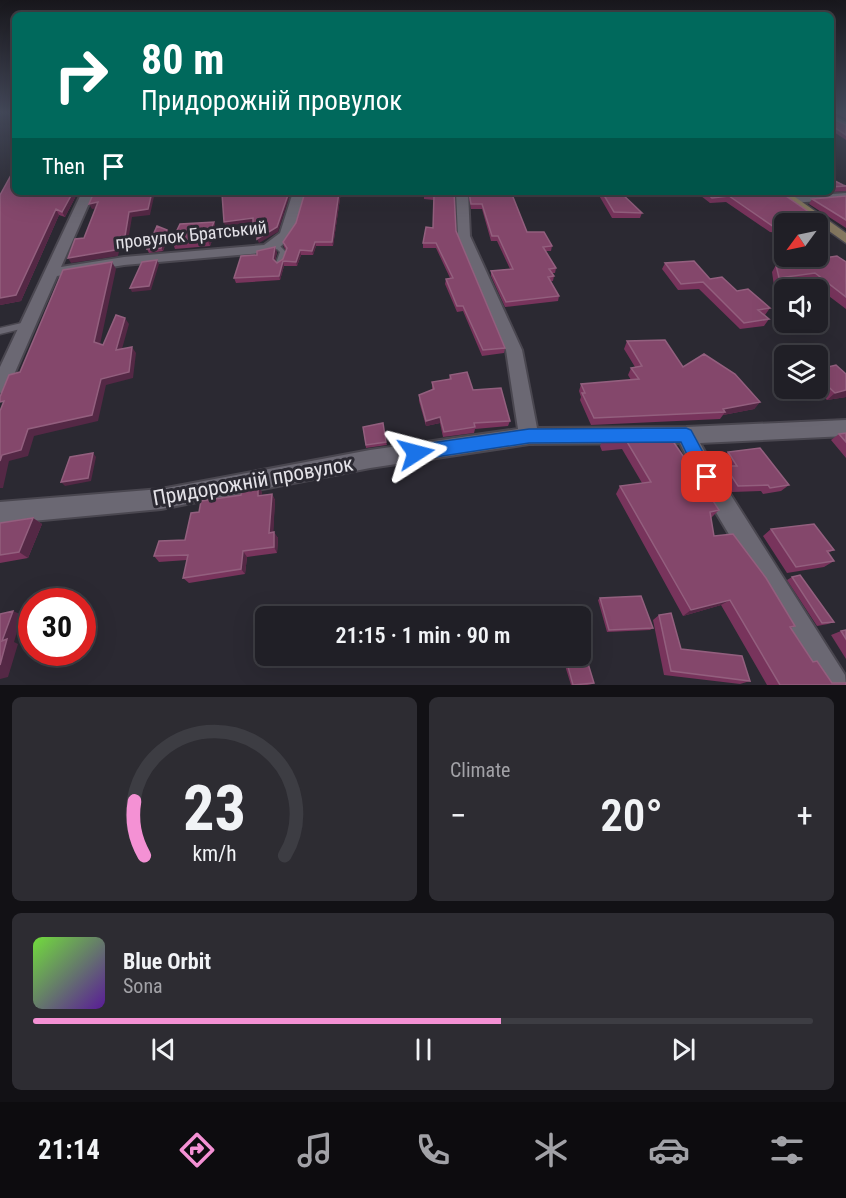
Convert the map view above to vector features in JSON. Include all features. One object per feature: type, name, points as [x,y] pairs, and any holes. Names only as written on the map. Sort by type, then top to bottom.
[{"type":"street","points":[[0,386],[87,195]]},
{"type":"street","name":"провулок Братський","points":[[51,273],[124,261],[267,249],[277,246],[286,237],[298,195]]},
{"type":"street","points":[[462,195],[464,236],[514,350],[529,436]]},
{"type":"street","points":[[784,195],[846,239]]},
{"type":"street","points":[[792,200],[846,196]]},
{"type":"street","name":"Придорожній провулок","points":[[0,513],[161,499],[370,459],[529,436],[686,435],[846,428]]},
{"type":"street","points":[[686,435],[725,508],[835,685]]},
{"type":"lane","points":[[277,246],[283,252],[279,263]]},
{"type":"lane","points":[[0,331],[26,325]]},
{"type":"building","points":[[12,173],[12,195],[71,195],[62,212],[56,209],[16,295],[0,298],[0,195]]},
{"type":"building","points":[[834,180],[843,185],[846,186],[834,187]]},
{"type":"building","points":[[93,195],[151,195],[148,209],[129,212],[125,236],[118,237],[115,250],[68,258],[75,239],[84,238],[98,202],[89,204]]},
{"type":"building","points":[[222,195],[288,195],[277,227],[257,239],[258,226],[253,226],[253,218],[224,222]]},
{"type":"building","points":[[304,195],[339,195],[332,242],[315,242],[312,251],[300,250],[296,262],[283,261],[279,276],[234,278],[241,256],[257,255],[257,251],[275,247],[273,259],[277,263],[283,259],[287,248],[283,242],[296,223]]},
{"type":"building","points":[[434,195],[454,195],[456,231],[505,348],[483,350],[463,306],[457,306],[446,279],[453,278],[436,243],[423,243],[426,227],[433,228]]},
{"type":"building","points":[[470,195],[512,195],[527,232],[544,232],[552,246],[543,247],[556,268],[549,269],[554,276],[548,277],[559,296],[506,302],[491,271],[513,269],[498,236],[492,236],[482,204],[471,204]]},
{"type":"building","points":[[604,195],[623,195],[642,213],[614,212]]},
{"type":"building","points":[[708,195],[784,195],[810,213],[774,213],[774,227],[729,196],[712,198]]},
{"type":"building","points":[[846,196],[846,220],[812,199]]},
{"type":"building","points":[[214,222],[207,239],[172,241],[180,224]]},
{"type":"building","points":[[157,226],[167,230],[161,248],[147,249]]},
{"type":"building","points":[[837,256],[846,262],[846,297],[828,283],[828,279],[823,279],[815,273],[779,278],[776,267],[828,267],[828,257]]},
{"type":"building","points":[[157,260],[149,286],[130,288],[142,262]]},
{"type":"building","points":[[694,261],[710,279],[722,277],[737,291],[748,289],[770,308],[758,310],[769,319],[744,323],[703,282],[681,284],[665,263]]},
{"type":"building","points":[[112,262],[94,342],[103,345],[116,315],[125,318],[116,350],[132,347],[129,372],[101,379],[92,415],[28,429],[21,450],[2,455],[0,461],[0,411],[4,401],[0,402],[0,397],[9,375],[20,372],[63,270]]},
{"type":"building","points":[[665,340],[683,367],[704,354],[735,374],[760,402],[723,409],[725,412],[594,418],[582,393],[585,393],[581,384],[639,379],[631,368],[642,366],[627,341]]},
{"type":"building","points":[[836,365],[846,374],[846,390],[835,393],[828,386],[828,367]]},
{"type":"building","points":[[467,372],[473,390],[501,388],[510,421],[474,423],[475,427],[444,432],[440,417],[426,421],[419,395],[434,389],[432,382],[451,379],[450,375]]},
{"type":"building","points":[[383,423],[386,442],[366,445],[363,427]]},
{"type":"building","points":[[846,433],[846,442],[839,434]]},
{"type":"building","points":[[670,437],[690,466],[698,466],[706,482],[700,481],[719,510],[710,512],[714,536],[733,534],[766,578],[795,626],[790,627],[813,662],[817,661],[832,683],[846,683],[846,685],[780,685],[730,600],[691,610],[620,486],[651,482],[626,440],[606,442],[604,438]]},
{"type":"building","points":[[760,448],[789,485],[770,488],[768,485],[738,486],[725,466],[737,466],[728,452]]},
{"type":"building","points":[[93,453],[88,478],[61,482],[70,457]]},
{"type":"building","points":[[258,485],[258,496],[272,494],[269,533],[274,532],[274,547],[243,551],[241,569],[183,578],[188,555],[154,556],[159,541],[185,540],[191,513],[199,512],[201,501],[241,495],[242,488]]},
{"type":"building","points":[[33,518],[19,552],[0,555],[0,523]]},
{"type":"building","points":[[814,524],[834,550],[827,551],[834,561],[796,567],[771,529]]},
{"type":"building","points":[[800,575],[834,622],[822,623],[792,577]]},
{"type":"building","points":[[641,596],[653,628],[609,630],[600,598]]},
{"type":"building","points":[[13,611],[2,641],[7,639],[0,665],[0,614]]},
{"type":"building","points":[[671,613],[681,649],[742,656],[750,681],[671,671],[659,615]]},
{"type":"building","points":[[568,666],[589,666],[594,683],[573,685]]},
{"type":"route","points":[[416,453],[529,436],[686,435],[707,477]]}]
